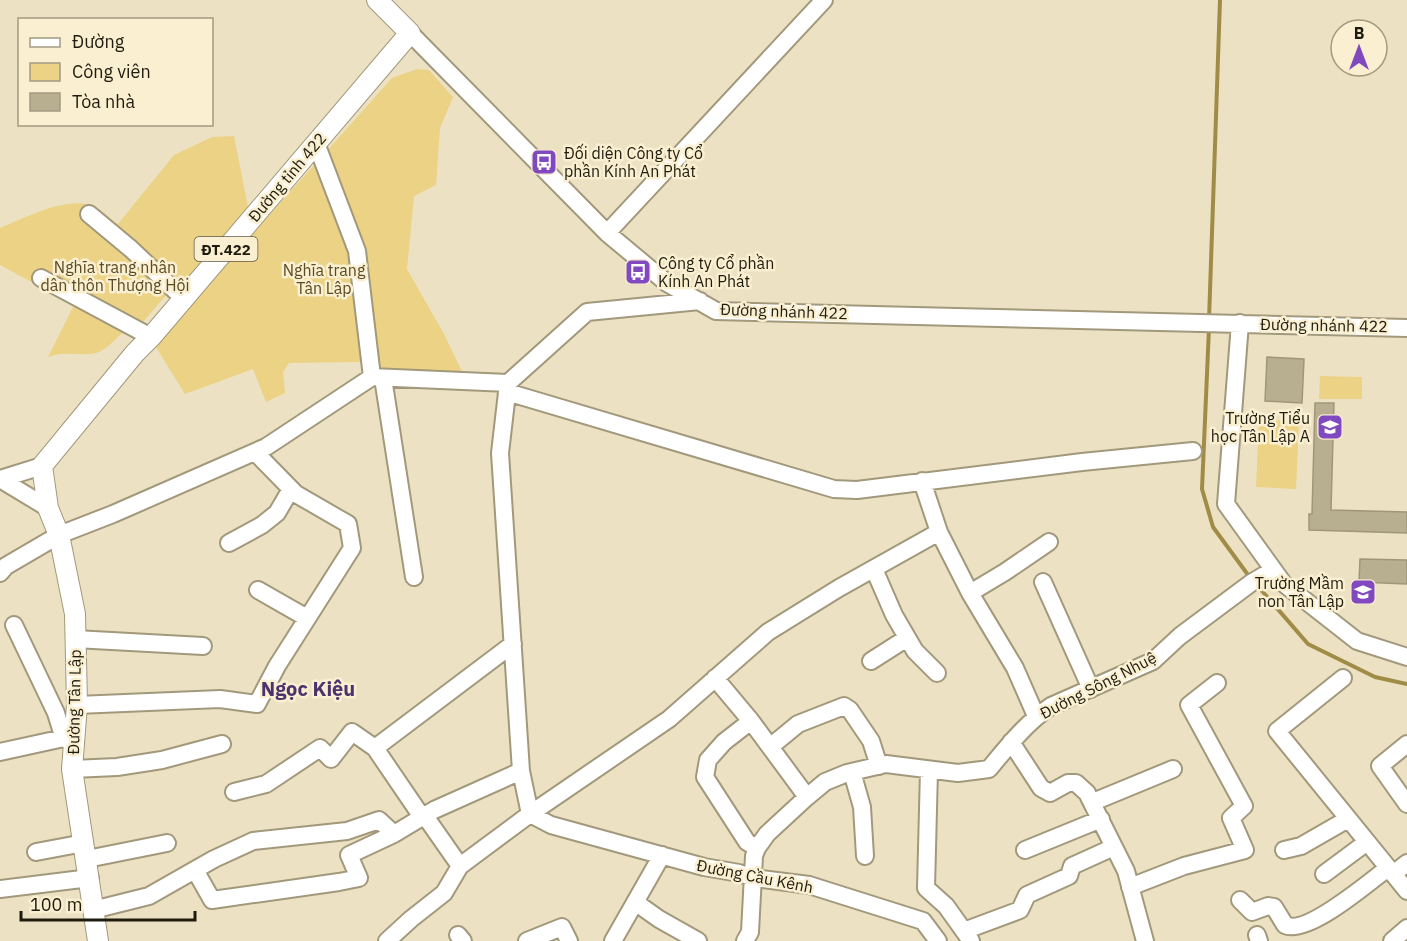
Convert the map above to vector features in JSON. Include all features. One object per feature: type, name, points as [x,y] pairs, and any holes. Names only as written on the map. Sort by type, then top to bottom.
[{"type":"main road","points":[[377,0],[410,33]]},
{"type":"main road","name":"Đường tỉnh 422","points":[[42,466],[135,353],[410,33]]},
{"type":"main road","name":"Đường Tân Lập","points":[[42,466],[48,508],[58,535],[75,614],[77,705],[69,737],[98,941]]},
{"type":"street","points":[[607,233],[824,0]]},
{"type":"street","name":"Đường nhánh 422","points":[[410,33],[607,233],[667,284],[716,310],[1407,327]]},
{"type":"street","points":[[316,143],[357,251],[414,577]]},
{"type":"street","points":[[89,214],[184,298]]},
{"type":"street","points":[[41,278],[151,337]]},
{"type":"street","points":[[530,814],[521,771],[500,453],[507,388],[586,312],[700,302]]},
{"type":"street","points":[[1235,323],[1226,504],[1283,583],[1357,641],[1407,657]]},
{"type":"street","points":[[0,573],[6,566],[58,535],[113,514],[266,447],[378,377],[507,388],[834,489],[857,490],[1193,451]]},
{"type":"street","points":[[77,705],[220,699],[257,704],[277,666],[352,548],[348,524],[296,494],[255,452]]},
{"type":"street","points":[[0,479],[42,466]]},
{"type":"street","points":[[0,479],[48,508]]},
{"type":"street","points":[[922,481],[939,532],[970,593],[1016,668],[1036,716]]},
{"type":"street","points":[[229,543],[262,525],[278,513],[291,489]]},
{"type":"street","points":[[387,941],[444,893],[460,866],[530,814],[669,719],[768,632],[939,532]]},
{"type":"street","points":[[970,593],[1049,542]]},
{"type":"street","points":[[874,569],[894,615],[907,638],[915,651],[937,673]]},
{"type":"street","name":"Đường Sông Nhuệ","points":[[757,848],[767,834],[825,782],[852,772],[886,764],[958,773],[989,769],[1036,716],[1051,706],[1153,661],[1180,636],[1251,583],[1273,570]]},
{"type":"street","points":[[1043,582],[1091,689]]},
{"type":"street","points":[[258,590],[307,618]]},
{"type":"street","points":[[0,752],[69,737],[14,625]]},
{"type":"street","points":[[871,662],[907,638]]},
{"type":"street","points":[[75,639],[203,646]]},
{"type":"street","points":[[375,748],[513,644]]},
{"type":"street","points":[[715,678],[751,721],[807,797]]},
{"type":"street","points":[[1343,678],[1277,731],[1407,891]]},
{"type":"street","points":[[1130,887],[1184,866],[1245,850],[1232,818],[1244,806],[1189,705],[1218,683]]},
{"type":"street","points":[[770,747],[798,724],[844,706],[850,710],[871,741],[879,766]]},
{"type":"street","points":[[745,941],[750,932],[754,856],[757,848],[747,842],[705,777],[708,760],[724,742],[751,721]]},
{"type":"street","points":[[234,792],[266,784],[320,748],[331,759],[352,732],[375,748],[460,866]]},
{"type":"street","points":[[1011,742],[1041,788],[1050,793],[1068,783],[1076,783],[1087,793],[1126,871],[1145,941]]},
{"type":"street","points":[[72,769],[117,767],[162,760],[222,744]]},
{"type":"street","points":[[1407,744],[1380,766],[1407,804]]},
{"type":"street","points":[[1092,802],[1173,769]]},
{"type":"street","points":[[928,770],[926,888],[946,906],[970,935],[1020,910],[1027,895],[1069,876],[1072,866],[1114,847]]},
{"type":"street","points":[[195,870],[212,900],[359,878],[349,855],[521,771]]},
{"type":"street","points":[[852,772],[862,807],[865,856]]},
{"type":"street","name":"Đường Cầu Kênh","points":[[530,814],[551,825],[662,855],[754,878],[809,885],[923,921],[938,941]]},
{"type":"street","points":[[1025,850],[1101,819]]},
{"type":"street","points":[[1284,850],[1301,846],[1348,819]]},
{"type":"street","points":[[93,910],[149,896],[253,841],[347,831],[379,820],[394,834]]},
{"type":"street","points":[[1324,874],[1367,842]]},
{"type":"street","points":[[0,889],[87,860],[167,843]]},
{"type":"street","points":[[36,852],[87,860]]},
{"type":"street","points":[[614,941],[662,855]]},
{"type":"street","points":[[1240,900],[1251,912],[1272,906],[1285,924],[1293,927],[1303,925],[1390,871],[1407,863]]},
{"type":"street","points":[[635,902],[658,919],[698,941]]},
{"type":"street","points":[[527,941],[562,927],[569,941]]},
{"type":"street","points":[[1392,941],[1407,928]]},
{"type":"green space","name":"Nghĩa trang Tân Lập","points":[[417,69],[429,70],[453,97],[440,128],[436,185],[414,196],[407,269],[444,334],[465,378],[393,375],[360,362],[289,363],[283,372],[285,393],[266,402],[253,369],[185,394],[154,344],[392,78]]},
{"type":"green space","name":"Nghĩa trang nhân dân thôn Thượng Hội","points":[[234,136],[249,212],[180,286],[174,286],[131,336],[124,332],[104,349],[94,353],[61,354],[48,357],[74,305],[0,265],[0,228],[57,206],[81,203],[94,206],[118,224],[174,155],[212,137]]},
{"type":"green space","points":[[1320,376],[1362,377],[1362,399],[1319,399]]},
{"type":"green space","points":[[1259,420],[1299,421],[1296,489],[1256,487]]},
{"type":"building","points":[[1267,357],[1304,359],[1302,403],[1265,401]]},
{"type":"building","points":[[1315,403],[1334,403],[1331,510],[1407,512],[1407,533],[1309,530],[1309,514],[1312,514]]},
{"type":"building","points":[[1360,559],[1407,560],[1407,584],[1359,582]]},
{"type":"waterway","points":[[1209,320],[1220,0]]},
{"type":"waterway","points":[[1209,328],[1202,489],[1213,527],[1251,579]]},
{"type":"waterway","points":[[1256,584],[1308,644],[1375,677],[1407,684]]},
{"type":"place","name":"Đối diện Công ty Cổ phần Kính An Phát","points":[[544,162]]},
{"type":"place","name":"Công ty Cổ phần Kính An Phát","points":[[638,272]]},
{"type":"place","name":"Trường Tiểu học Tân Lập A","points":[[1330,427]]},
{"type":"place","name":"Trường Mầm non Tân Lập","points":[[1363,592]]},
{"type":"district","name":"Ngọc Kiệu","points":[[308,688]]}]
